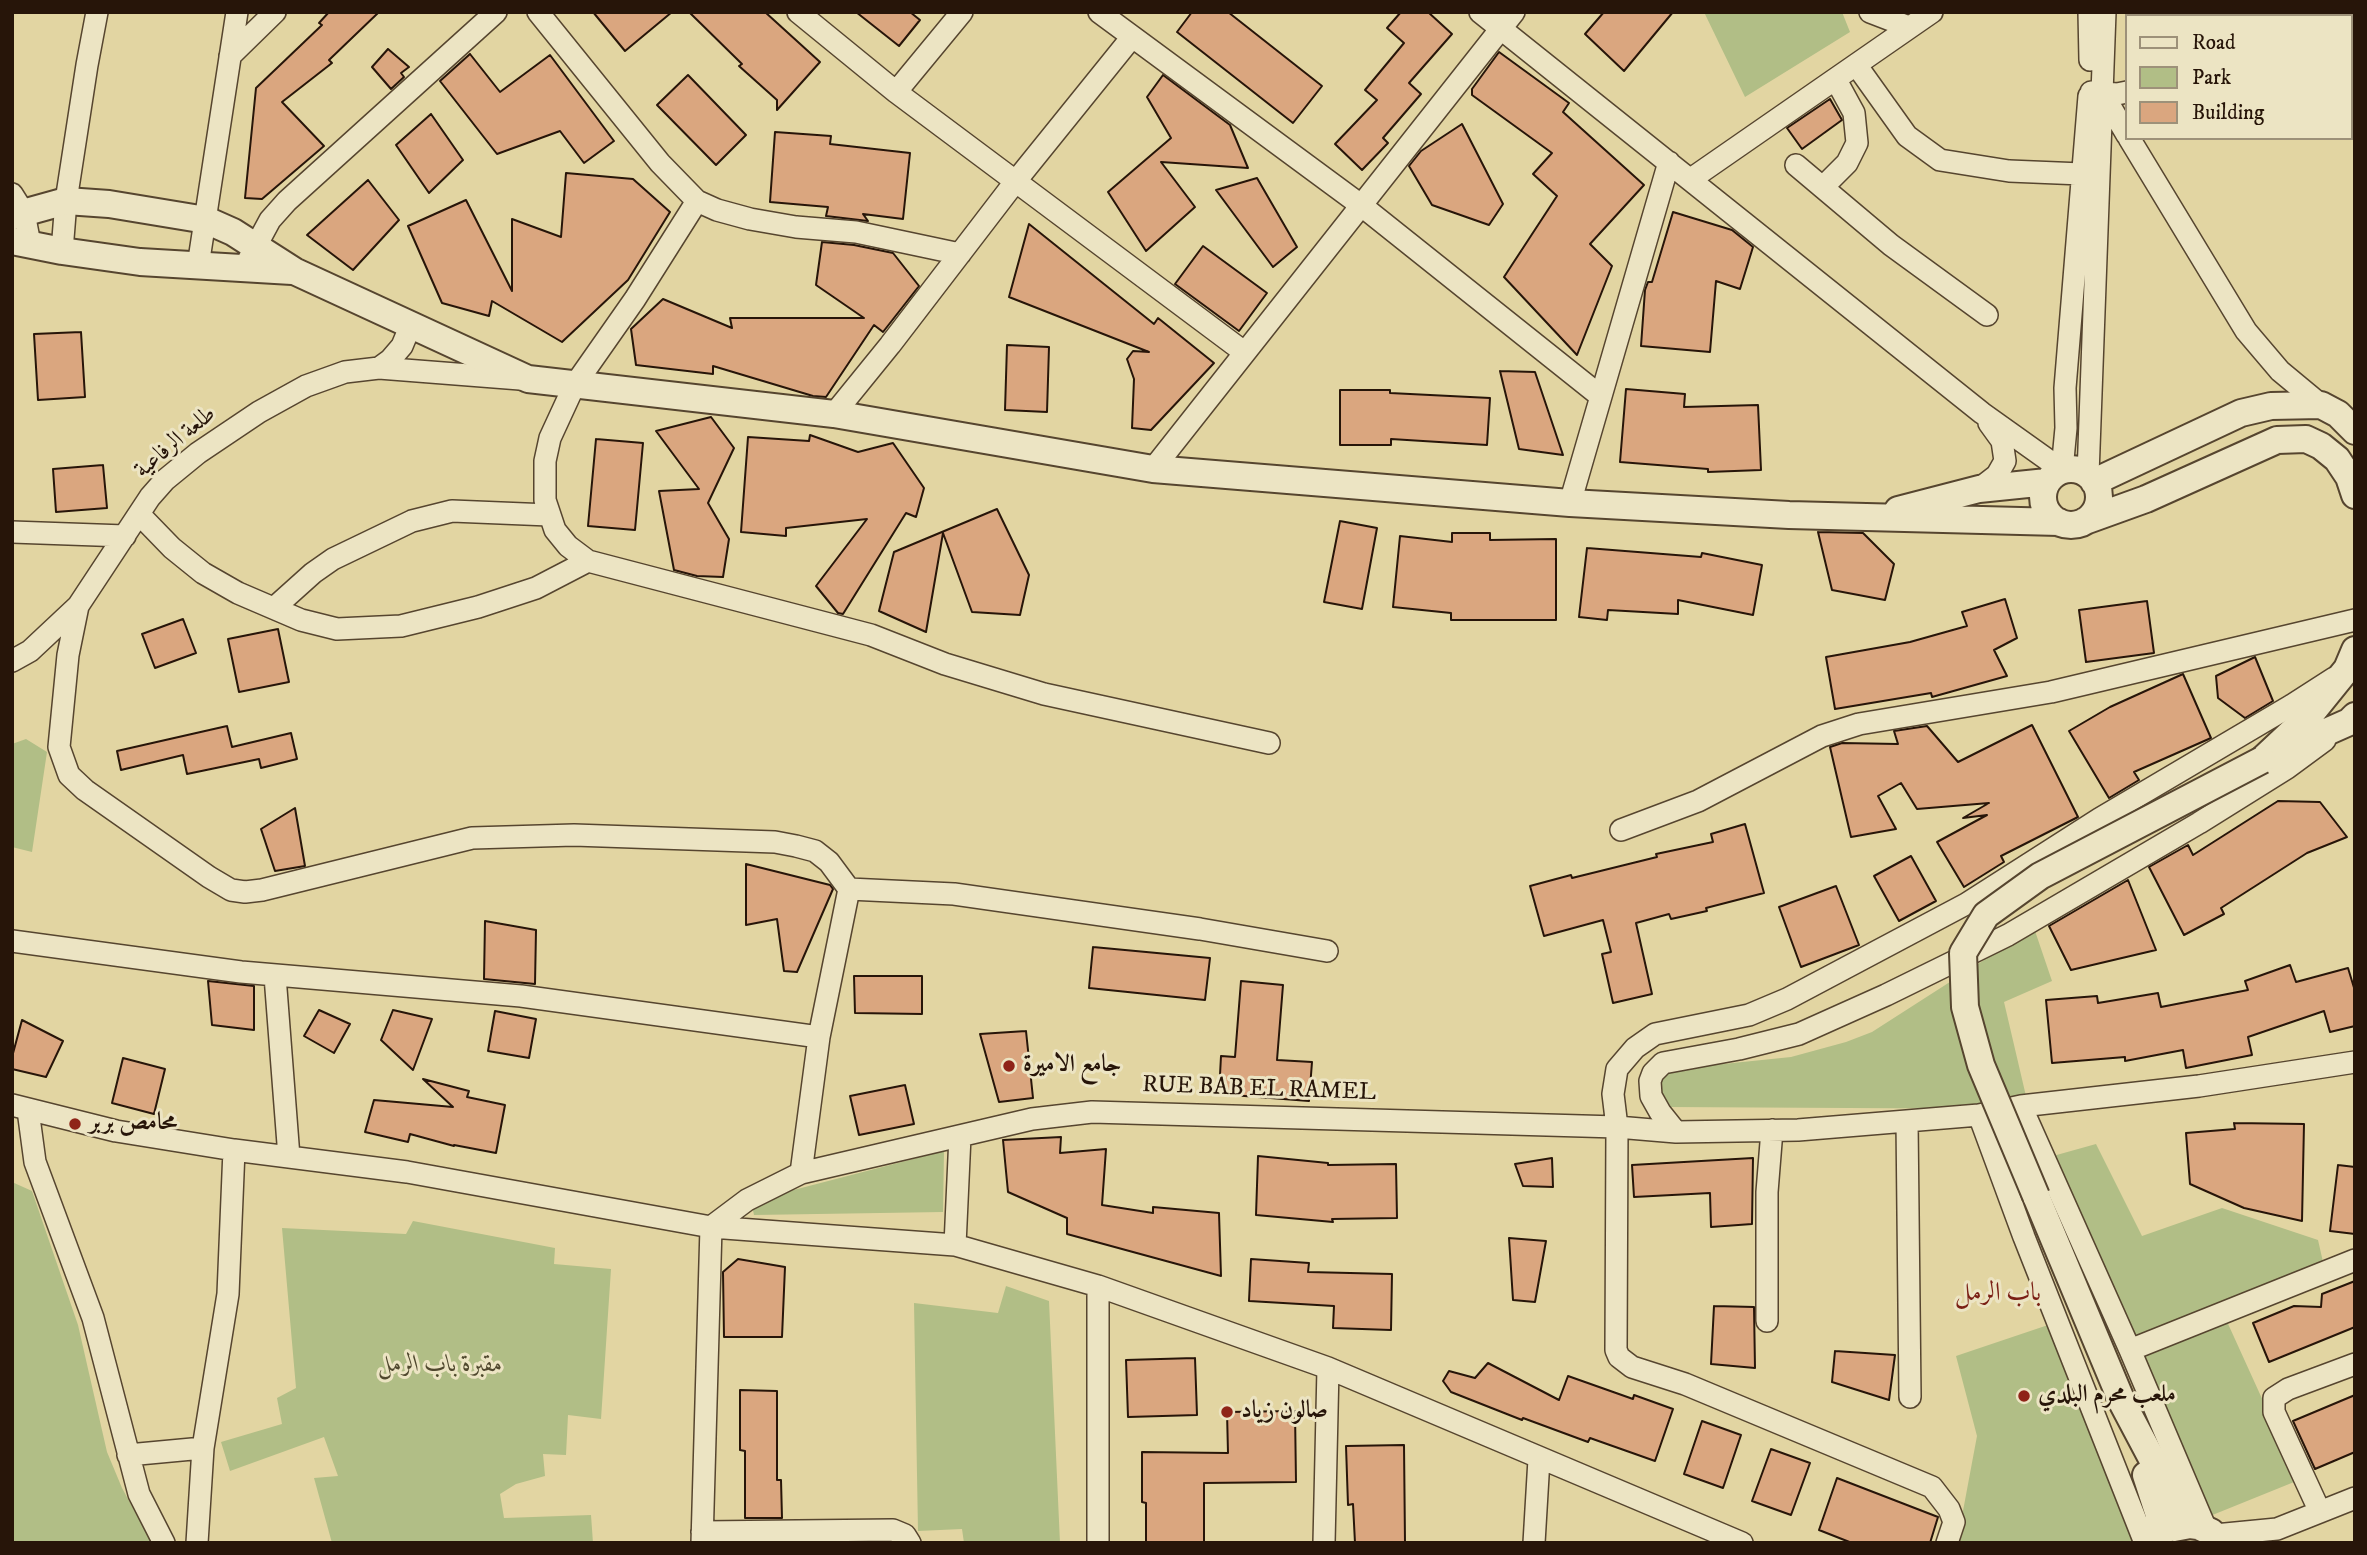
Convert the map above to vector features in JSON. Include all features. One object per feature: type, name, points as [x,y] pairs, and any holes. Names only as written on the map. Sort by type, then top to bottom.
[{"type":"street","points":[[62,251],[66,201],[97,12]]},
{"type":"street","points":[[198,266],[237,12]]},
{"type":"street","points":[[230,55],[275,12]]},
{"type":"street","points":[[250,257],[270,220],[287,201],[496,12]]},
{"type":"street","points":[[538,12],[660,163],[696,201],[750,219],[796,227],[856,232],[960,254]]},
{"type":"street","points":[[799,12],[896,92],[1244,352]]},
{"type":"street","points":[[896,92],[962,12]]},
{"type":"street","points":[[1099,12],[1362,206],[1599,395]]},
{"type":"street","points":[[1480,12],[1507,21],[1669,162],[1982,412],[2055,476]]},
{"type":"street","points":[[1870,12],[1909,27]]},
{"type":"street","points":[[1691,179],[1932,12]]},
{"type":"street","points":[[2072,521],[2097,508],[2099,499],[2091,479],[2090,392],[2096,93],[2089,12]]},
{"type":"street","points":[[2072,521],[2046,509],[2044,491],[2055,476],[2066,428],[2065,388],[2082,174],[2096,93],[2105,12]]},
{"type":"street","points":[[1153,469],[1507,21]]},
{"type":"street","points":[[834,414],[1132,37]]},
{"type":"street","points":[[1857,66],[1907,136],[1940,160],[2009,171],[2082,174]]},
{"type":"street","points":[[1823,187],[1847,163],[1857,143],[1854,113],[1836,80]]},
{"type":"street","points":[[2096,93],[2126,92]]},
{"type":"street","points":[[2096,93],[2126,133]]},
{"type":"street","points":[[2130,140],[2246,331],[2280,371],[2321,405],[2344,419],[2355,431]]},
{"type":"street","points":[[1570,503],[1599,395],[1669,162]]},
{"type":"street","points":[[1796,164],[1891,245],[1987,315]]},
{"type":"street","points":[[250,257],[233,232],[206,220],[109,204],[66,201],[16,208],[21,242],[140,262],[198,266],[250,257],[294,271],[528,379],[834,414],[1153,469],[1570,503],[1866,518],[2072,521],[2158,494],[2277,440],[2306,439],[2321,446],[2337,459],[2349,477],[2355,495]]},
{"type":"street","points":[[696,201],[635,299],[574,386],[557,421],[545,461],[544,482],[549,515],[555,530],[568,547],[588,561],[871,635],[945,664],[1044,694],[1269,743]]},
{"type":"street","points":[[379,368],[402,346],[407,334],[405,321]]},
{"type":"street","name":"طلعة الرفاعية","points":[[12,661],[30,651],[78,606],[150,497],[165,480],[259,412],[306,386],[345,372],[379,368],[528,379]]},
{"type":"street","points":[[2091,479],[2241,413],[2270,406],[2321,405]]},
{"type":"street","points":[[1982,412],[2044,441],[2056,438],[2066,428]]},
{"type":"street","points":[[1979,489],[1997,475],[2005,461],[2002,441],[1982,412]]},
{"type":"street","points":[[1866,518],[1979,489],[2080,471],[2091,479]]},
{"type":"street","points":[[274,608],[333,559],[412,521],[452,511],[549,515]]},
{"type":"street","points":[[139,514],[172,548],[203,573],[237,593],[301,620],[337,629],[401,626],[506,599],[588,561]]},
{"type":"street","points":[[12,532],[125,536]]},
{"type":"street","points":[[78,606],[68,655],[59,747],[69,775],[85,790],[209,877],[232,890],[262,890],[472,838],[575,835],[785,844],[815,851],[829,862],[849,889],[819,1037],[801,1173]]},
{"type":"street","points":[[1621,830],[1698,801],[1822,736],[1859,724],[2051,692],[2355,620]]},
{"type":"street","points":[[2262,760],[2309,716],[2351,660]]},
{"type":"street","points":[[1947,1543],[1954,1522],[1949,1509],[1932,1488],[1685,1384],[1632,1367],[1619,1357],[1616,1350],[1616,1126],[1613,1094],[1617,1069],[1636,1048],[1655,1034],[1749,1014],[1787,999],[1966,904],[2099,819],[2292,705],[2351,660]]},
{"type":"street","points":[[2154,1542],[2159,1515],[2123,1404],[1980,1065],[1965,1007],[1963,953],[1986,915],[2040,876],[2262,760],[2352,719]]},
{"type":"street","points":[[1676,1132],[1651,1096],[1650,1081],[1653,1073],[1663,1063],[1739,1049],[1799,1034],[2008,936],[2287,768],[2352,719]]},
{"type":"street","points":[[849,889],[954,894],[1200,929],[1326,951]]},
{"type":"street","points":[[12,941],[275,976],[521,996],[819,1037]]},
{"type":"street","points":[[275,976],[289,1157]]},
{"type":"street","name":"RUE BAB EL RAMEL","points":[[711,1227],[747,1200],[801,1173],[1032,1119],[1092,1112],[1616,1126],[1676,1132],[1772,1130],[1979,1115],[2021,1106],[2199,1086],[2355,1062]]},
{"type":"street","points":[[2021,1106],[2208,1533]]},
{"type":"street","points":[[164,1543],[139,1494],[93,1318],[35,1162],[20,1108],[116,1131],[234,1150],[407,1172],[711,1227],[955,1245],[1098,1286],[1328,1368],[1742,1543]]},
{"type":"street","points":[[1979,1115],[2024,1237],[2154,1542]]},
{"type":"street","points":[[1907,1121],[1910,1397]]},
{"type":"street","points":[[1767,1321],[1767,1192],[1772,1130]]},
{"type":"street","points":[[955,1245],[960,1136]]},
{"type":"street","points":[[197,1543],[203,1448],[228,1294],[234,1150]]},
{"type":"street","points":[[711,1227],[702,1537],[892,1530],[905,1535],[910,1543]]},
{"type":"street","points":[[2130,1350],[2355,1260]]},
{"type":"street","points":[[1098,1286],[1098,1543]]},
{"type":"street","points":[[2320,1512],[2274,1412],[2274,1398],[2288,1388],[2355,1364]]},
{"type":"street","points":[[1324,1543],[1328,1368]]},
{"type":"street","points":[[2123,1404],[2177,1506],[2208,1533]]},
{"type":"street","points":[[128,1455],[203,1448]]},
{"type":"street","points":[[1534,1543],[1539,1459]]},
{"type":"street","points":[[2154,1542],[2178,1526],[2208,1533],[2270,1536],[2355,1499]]},
{"type":"green space","points":[[1704,12],[1842,12],[1850,32],[1745,97]]},
{"type":"green space","points":[[26,739],[47,752],[32,852],[12,847],[12,744]]},
{"type":"green space","points":[[2034,928],[2052,981],[2004,1002],[2029,1109],[1667,1107],[1662,1101],[1659,1085],[1665,1070],[1791,1057],[1872,1032]]},
{"type":"green space","points":[[2096,1144],[2142,1236],[2222,1208],[2318,1240],[2326,1275],[2224,1315],[2299,1480],[2210,1516],[2053,1156]]},
{"type":"green space","points":[[944,1151],[943,1212],[754,1215],[751,1201]]},
{"type":"green space","points":[[12,1182],[32,1191],[78,1325],[107,1452],[122,1488],[152,1543],[12,1543]]},
{"type":"green space","name":"مقبرة باب الرمل","points":[[413,1221],[555,1248],[554,1264],[611,1269],[601,1419],[568,1415],[566,1455],[543,1454],[545,1476],[516,1484],[500,1494],[504,1518],[591,1515],[593,1543],[332,1543],[314,1478],[338,1476],[324,1437],[230,1471],[221,1442],[282,1424],[277,1398],[296,1388],[282,1228],[406,1234]]},
{"type":"green space","points":[[1006,1286],[1049,1301],[1060,1543],[964,1543],[962,1529],[918,1531],[914,1303],[998,1313]]},
{"type":"green space","name":"ملعب محرم البلدي","points":[[2054,1323],[2135,1538],[2133,1543],[1957,1543],[1977,1436],[1956,1356]]},
{"type":"building","points":[[329,12],[379,12],[329,60],[332,63],[282,102],[324,146],[262,199],[245,198],[256,88],[322,25],[319,23]]},
{"type":"building","points":[[593,12],[672,12],[625,51]]},
{"type":"building","points":[[689,12],[765,12],[820,62],[777,110],[777,100],[739,66],[742,64]]},
{"type":"building","points":[[856,12],[910,12],[920,20],[899,46]]},
{"type":"building","points":[[1192,12],[1228,12],[1322,86],[1293,123],[1177,32]]},
{"type":"building","points":[[1401,12],[1428,12],[1452,34],[1409,83],[1421,94],[1383,138],[1388,143],[1362,170],[1335,144],[1377,100],[1365,90],[1404,43],[1387,28]]},
{"type":"building","points":[[1604,12],[1673,12],[1624,71],[1585,34]]},
{"type":"building","points":[[388,49],[409,67],[401,73],[404,77],[391,89],[372,67]]},
{"type":"building","points":[[1499,52],[1569,103],[1563,112],[1644,185],[1590,244],[1612,266],[1577,355],[1504,277],[1557,196],[1533,174],[1552,153],[1472,95],[1472,89]]},
{"type":"building","points":[[470,54],[500,92],[550,55],[614,141],[584,163],[560,131],[497,154],[440,81]]},
{"type":"building","points":[[688,75],[746,135],[716,165],[657,105]]},
{"type":"building","points":[[1163,75],[1230,125],[1248,168],[1161,162],[1195,207],[1146,251],[1108,192],[1171,138],[1147,97]]},
{"type":"building","points":[[1830,99],[1842,120],[1802,149],[1787,128]]},
{"type":"building","points":[[431,114],[463,160],[429,193],[396,145]]},
{"type":"building","points":[[1462,124],[1503,204],[1489,225],[1432,205],[1409,166],[1421,151]]},
{"type":"building","points":[[775,132],[831,136],[830,144],[910,153],[903,219],[863,214],[868,221],[826,216],[828,207],[770,202]]},
{"type":"building","points":[[566,173],[633,179],[670,212],[628,280],[562,342],[492,301],[489,316],[442,303],[408,226],[466,200],[512,291],[512,219],[561,237]]},
{"type":"building","points":[[1257,178],[1297,247],[1273,267],[1216,190]]},
{"type":"building","points":[[368,180],[399,220],[353,270],[307,235]]},
{"type":"building","points":[[1673,212],[1732,230],[1753,247],[1740,289],[1716,281],[1710,352],[1641,346],[1645,290],[1648,282],[1652,282]]},
{"type":"building","points":[[1029,224],[1154,324],[1158,318],[1214,363],[1151,430],[1132,428],[1134,379],[1127,359],[1133,351],[1149,352],[1009,297]]},
{"type":"building","points":[[822,242],[893,253],[919,286],[883,332],[874,325],[826,397],[813,396],[713,366],[713,374],[636,365],[631,329],[663,299],[732,328],[730,318],[864,318],[816,285]]},
{"type":"building","points":[[1203,246],[1267,293],[1239,331],[1175,284]]},
{"type":"building","points":[[81,332],[85,397],[38,400],[34,334]]},
{"type":"building","points":[[1007,345],[1049,347],[1047,412],[1005,410]]},
{"type":"building","points":[[1500,371],[1535,372],[1563,455],[1519,449]]},
{"type":"building","points":[[1626,389],[1685,394],[1684,407],[1758,405],[1761,470],[1708,472],[1708,469],[1620,462]]},
{"type":"building","points":[[1340,390],[1390,390],[1390,393],[1490,398],[1487,445],[1391,439],[1391,445],[1340,445]]},
{"type":"building","points":[[711,417],[734,448],[708,503],[729,539],[723,577],[697,576],[674,570],[659,491],[699,489],[656,431]]},
{"type":"building","points":[[810,435],[858,452],[893,443],[924,488],[916,517],[906,513],[843,614],[838,613],[816,586],[867,519],[786,528],[786,536],[741,532],[748,437],[809,441]]},
{"type":"building","points":[[596,439],[643,443],[635,530],[588,526]]},
{"type":"building","points":[[103,465],[107,508],[56,512],[53,469]]},
{"type":"building","points":[[997,509],[1029,575],[1020,615],[972,612],[943,533],[926,632],[879,611],[894,552]]},
{"type":"building","points":[[1340,521],[1377,528],[1362,609],[1324,602]]},
{"type":"building","points":[[1818,532],[1863,533],[1894,564],[1885,600],[1832,590]]},
{"type":"building","points":[[1452,533],[1490,533],[1490,540],[1556,539],[1556,620],[1451,620],[1451,613],[1393,607],[1400,536],[1452,542]]},
{"type":"building","points":[[1587,548],[1701,557],[1702,553],[1762,565],[1753,615],[1678,600],[1678,614],[1608,610],[1607,620],[1579,617]]},
{"type":"building","points":[[2005,599],[2017,638],[1994,650],[2007,676],[1932,697],[1931,693],[1835,709],[1826,657],[1910,642],[1967,626],[1962,612]]},
{"type":"building","points":[[2147,601],[2154,653],[2086,662],[2079,610]]},
{"type":"building","points":[[183,619],[196,653],[155,668],[142,634]]},
{"type":"building","points":[[278,629],[289,682],[239,692],[228,639]]},
{"type":"building","points":[[2255,657],[2273,701],[2245,718],[2218,698],[2216,676]]},
{"type":"building","points":[[2183,674],[2211,738],[2134,772],[2139,780],[2109,798],[2069,731],[2110,707]]},
{"type":"building","points":[[2032,725],[2078,817],[2001,856],[2004,862],[1964,887],[1937,842],[1987,815],[1963,818],[1989,803],[1917,809],[1901,783],[1878,796],[1896,829],[1851,837],[1830,747],[1842,743],[1898,744],[1894,731],[1927,726],[1958,762]]},
{"type":"building","points":[[227,726],[232,747],[291,733],[297,759],[261,768],[259,759],[187,774],[183,755],[121,770],[117,751]]},
{"type":"building","points":[[2278,801],[2320,802],[2347,837],[2307,853],[2221,908],[2224,914],[2184,935],[2149,867],[2188,845],[2193,855]]},
{"type":"building","points":[[295,808],[305,866],[275,871],[261,829]]},
{"type":"building","points":[[1745,824],[1764,893],[1706,908],[1707,911],[1671,919],[1669,914],[1636,923],[1652,994],[1613,1003],[1602,954],[1611,952],[1603,920],[1544,936],[1530,886],[1713,842],[1711,834]]},
{"type":"building","points":[[1911,856],[1936,901],[1899,921],[1874,876]]},
{"type":"building","points":[[746,864],[830,885],[833,889],[797,972],[784,971],[777,919],[746,925]]},
{"type":"building","points":[[2128,880],[2156,950],[2071,970],[2049,926]]},
{"type":"building","points":[[1836,886],[1859,945],[1801,967],[1779,907]]},
{"type":"building","points":[[485,921],[536,930],[535,984],[484,979]]},
{"type":"building","points":[[1093,947],[1210,958],[1205,1000],[1089,988]]},
{"type":"building","points":[[2290,965],[2296,982],[2348,968],[2355,991],[2355,1026],[2330,1032],[2324,1011],[2248,1037],[2252,1055],[2186,1068],[2183,1050],[2125,1061],[2125,1057],[2052,1063],[2046,1000],[2097,996],[2098,1003],[2158,993],[2161,1007],[2248,990],[2245,981]]},
{"type":"building","points":[[854,976],[922,976],[922,1014],[855,1013]]},
{"type":"building","points":[[208,981],[254,986],[254,1030],[212,1025]]},
{"type":"building","points":[[1241,981],[1283,985],[1277,1060],[1312,1062],[1309,1101],[1219,1094],[1221,1056],[1235,1057]]},
{"type":"building","points":[[319,1010],[350,1024],[334,1053],[304,1036]]},
{"type":"building","points":[[393,1010],[432,1019],[413,1070],[381,1040]]},
{"type":"building","points":[[495,1011],[536,1019],[529,1058],[488,1051]]},
{"type":"building","points":[[22,1020],[63,1041],[46,1077],[12,1069],[12,1057]]},
{"type":"building","name":"جامع الاميرة","points":[[1026,1031],[1033,1098],[999,1102],[980,1034]]},
{"type":"building","points":[[123,1058],[165,1069],[154,1114],[112,1103]]},
{"type":"building","points":[[423,1079],[469,1091],[467,1097],[505,1105],[496,1153],[454,1146],[410,1134],[408,1142],[365,1132],[374,1100],[453,1107]]},
{"type":"building","points":[[905,1085],[914,1124],[859,1135],[850,1096]]},
{"type":"building","points":[[2234,1123],[2304,1124],[2302,1221],[2244,1208],[2190,1184],[2186,1133],[2235,1129]]},
{"type":"building","points":[[1061,1137],[1060,1153],[1106,1149],[1102,1205],[1153,1213],[1153,1207],[1219,1213],[1221,1276],[1067,1234],[1067,1218],[1008,1192],[1003,1140]]},
{"type":"building","points":[[1258,1156],[1328,1165],[1396,1164],[1397,1218],[1332,1219],[1333,1222],[1256,1215]]},
{"type":"building","points":[[1552,1158],[1553,1187],[1523,1186],[1515,1164]]},
{"type":"building","points":[[1753,1158],[1752,1224],[1711,1227],[1710,1193],[1634,1197],[1632,1165]]},
{"type":"building","points":[[2338,1165],[2355,1167],[2355,1234],[2330,1231]]},
{"type":"building","points":[[1509,1238],[1546,1241],[1535,1302],[1513,1300]]},
{"type":"building","points":[[738,1259],[785,1267],[782,1337],[724,1337],[723,1272]]},
{"type":"building","points":[[1251,1259],[1309,1263],[1308,1272],[1392,1274],[1391,1330],[1333,1328],[1334,1306],[1249,1301]]},
{"type":"building","points":[[2355,1281],[2355,1327],[2269,1362],[2253,1323],[2294,1306],[2321,1307],[2322,1294]]},
{"type":"building","points":[[1714,1306],[1754,1307],[1755,1368],[1711,1364]]},
{"type":"building","points":[[1835,1351],[1895,1355],[1889,1400],[1832,1382]]},
{"type":"building","points":[[1195,1358],[1197,1415],[1128,1417],[1126,1360]]},
{"type":"building","points":[[1488,1363],[1559,1400],[1568,1376],[1633,1399],[1634,1395],[1673,1409],[1655,1461],[1590,1438],[1588,1442],[1523,1418],[1522,1420],[1451,1392],[1443,1381],[1449,1371],[1475,1378]]},
{"type":"building","points":[[740,1390],[777,1391],[777,1480],[781,1480],[782,1518],[745,1518],[745,1451],[740,1450]]},
{"type":"building","points":[[2355,1395],[2355,1452],[2315,1469],[2293,1421]]},
{"type":"building","points":[[1295,1411],[1296,1482],[1204,1483],[1204,1543],[1146,1543],[1146,1503],[1142,1502],[1142,1452],[1228,1453],[1227,1412]]},
{"type":"building","points":[[1702,1421],[1741,1435],[1723,1488],[1684,1474]]},
{"type":"building","points":[[1404,1445],[1405,1543],[1355,1543],[1353,1504],[1348,1505],[1346,1446]]},
{"type":"building","points":[[1771,1449],[1810,1463],[1791,1515],[1752,1501]]},
{"type":"building","points":[[1837,1478],[1938,1517],[1930,1543],[1852,1543],[1819,1530]]},
{"type":"place","name":"جامع الاميرة","points":[[1009,1066]]},
{"type":"place","name":"محامص بربر","points":[[75,1124]]},
{"type":"place","name":"ملعب محرم البلدي","points":[[2024,1396]]},
{"type":"place","name":"صالون زياد","points":[[1227,1412]]},
{"type":"district","name":"باب الرمل","points":[[1998,1295]]}]
